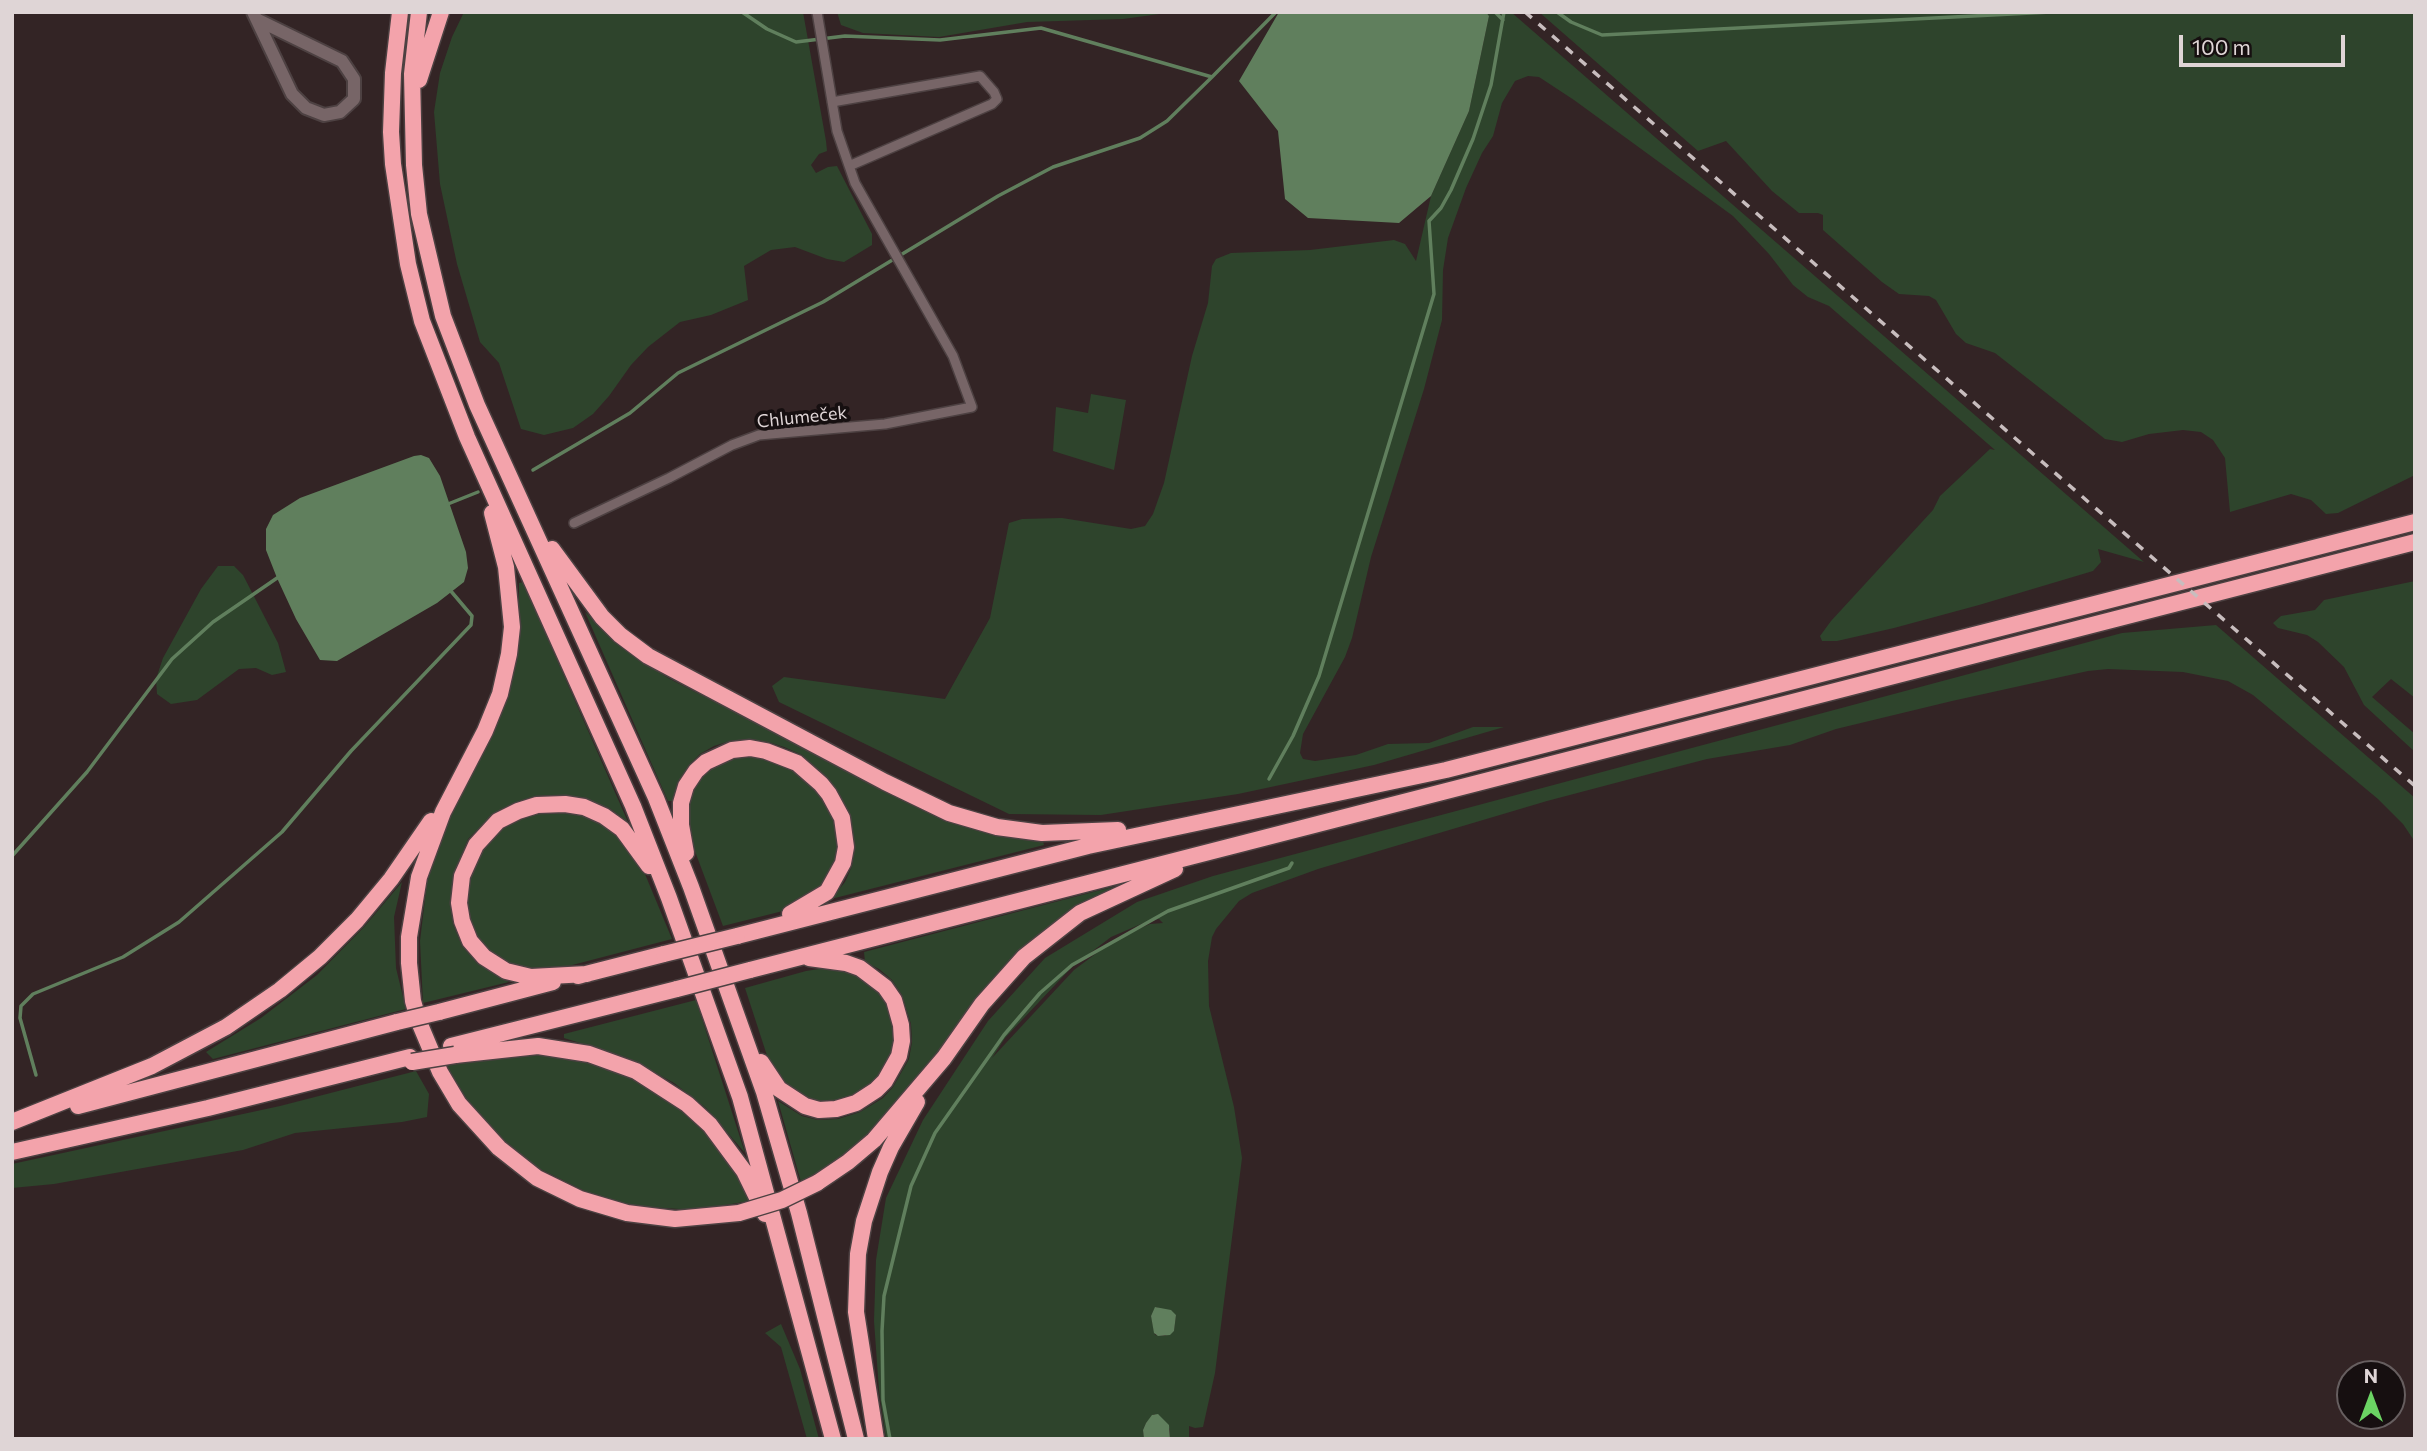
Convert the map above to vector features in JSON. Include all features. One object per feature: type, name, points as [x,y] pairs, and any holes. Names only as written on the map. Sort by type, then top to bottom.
[{"type":"highway","points":[[400,12],[393,73],[391,132],[399,216],[422,321],[467,437],[633,806],[669,898],[740,1097],[833,1439]]},
{"type":"highway","points":[[419,12],[412,74],[414,165],[419,214],[443,316],[477,405],[656,798],[691,887],[748,1042],[799,1213],[856,1439]]},
{"type":"highway","points":[[412,106],[441,12]]},
{"type":"highway","points":[[467,437],[506,567],[512,627],[509,654],[500,694],[485,731],[456,784],[433,835],[419,877],[409,937],[410,981],[419,1022],[440,1072],[459,1104],[480,1129],[519,1165],[537,1178],[580,1199],[627,1213],[675,1219],[739,1213],[772,1204],[817,1183],[849,1162],[874,1140],[944,1058]]},
{"type":"highway","points":[[12,1123],[1088,846],[1245,810],[1446,770],[2415,522]]},
{"type":"highway","points":[[532,524],[602,617],[648,656],[949,813],[1021,832],[1067,834],[1113,831],[1245,810]]},
{"type":"highway","points":[[12,1152],[208,1108],[370,1067],[453,1051],[800,957],[2415,542]]},
{"type":"highway","points":[[691,887],[681,825],[681,803],[686,786],[706,762],[732,750],[750,748],[766,751],[797,763],[821,784],[836,806],[845,832],[843,863],[836,877],[827,891],[801,909],[737,936]]},
{"type":"highway","points":[[12,1123],[164,1060],[226,1027],[280,990],[338,940],[374,900],[407,857],[456,784]]},
{"type":"highway","points":[[587,974],[531,977],[506,971],[484,957],[470,941],[462,921],[459,903],[462,876],[476,845],[498,821],[537,805],[575,806],[604,816],[622,829],[637,847],[669,898]]},
{"type":"highway","points":[[876,1439],[856,1312],[856,1283],[864,1221],[891,1147],[944,1058],[982,1004],[1024,957],[1080,913],[1217,851]]},
{"type":"highway","points":[[748,1042],[779,1088],[805,1107],[819,1110],[836,1109],[856,1102],[876,1090],[894,1068],[901,1049],[901,1025],[894,1000],[885,987],[860,968],[846,963],[800,957]]},
{"type":"highway","points":[[453,1051],[518,1047],[564,1049],[615,1063],[662,1086],[710,1125],[729,1149],[755,1193],[783,1253]]},
{"type":"street","points":[[817,12],[832,102],[837,131],[849,166],[992,104],[997,99],[980,76],[832,102]]},
{"type":"street","points":[[256,16],[342,61],[354,79],[354,99],[340,112],[324,115],[306,108],[292,94],[256,16]]},
{"type":"street","name":"Chlumeček","points":[[574,523],[754,436],[885,424],[972,407],[958,368],[941,334],[855,183],[849,166]]},
{"type":"shaded area","points":[[464,12],[803,12],[827,151],[819,154],[811,165],[816,173],[837,166],[872,234],[872,245],[844,262],[827,259],[795,247],[771,250],[744,266],[748,300],[711,315],[680,322],[648,347],[593,414],[573,428],[544,435],[521,429],[499,363],[480,342],[457,264],[440,184],[434,112],[440,73]]},
{"type":"shaded area","points":[[837,12],[1174,12],[1123,19],[1027,22],[939,37],[863,33],[841,25]]},
{"type":"shaded area","points":[[1279,12],[1486,12],[1489,16],[1469,111],[1431,196],[1399,223],[1308,218],[1285,199],[1278,131],[1239,81]]},
{"type":"shaded area","points":[[1486,12],[1511,12],[2144,562],[2098,549],[2101,562],[2093,571],[1894,628],[1837,641],[1822,641],[1820,636],[1831,621],[1933,510],[1940,496],[1990,449],[1995,450],[1829,306],[1808,297],[1793,285],[1769,254],[1733,216],[1574,100],[1539,77],[1528,76],[1515,81],[1502,103],[1493,136],[1466,188],[1448,238],[1443,270],[1442,320],[1424,389],[1371,557],[1352,638],[1345,657],[1303,734],[1300,753],[1303,759],[1315,761],[1356,755],[1388,744],[1429,743],[1473,727],[1504,727],[1374,765],[1238,794],[1101,815],[1009,814],[779,702],[772,686],[784,677],[945,699],[990,618],[1009,523],[1022,519],[1062,518],[1131,529],[1145,526],[1153,514],[1164,483],[1192,356],[1208,303],[1212,266],[1216,259],[1231,253],[1310,250],[1394,240],[1405,244],[1416,261],[1431,196],[1469,111],[1489,16]]},
{"type":"shaded area","points":[[1539,12],[2415,12],[2415,475],[2338,513],[2326,514],[2311,500],[2291,494],[2230,512],[2225,458],[2213,440],[2201,432],[2183,430],[2149,434],[2122,442],[2105,439],[1995,353],[1966,343],[1956,334],[1936,300],[1929,296],[1899,294],[1882,282],[1823,230],[1823,215],[1799,213],[1772,191],[1726,141],[1698,151]]},
{"type":"shaded area","points":[[1091,394],[1126,400],[1114,470],[1053,451],[1056,407],[1088,413]]},
{"type":"shaded area","points":[[414,456],[429,458],[440,476],[466,552],[468,568],[464,582],[437,603],[337,661],[320,660],[296,619],[277,578],[266,550],[266,529],[273,515],[300,498]]},
{"type":"shaded area","points":[[218,566],[234,566],[243,575],[278,643],[286,672],[272,675],[256,668],[239,669],[197,700],[171,704],[157,694],[156,679],[163,658],[201,589]]},
{"type":"shaded area","points":[[2415,581],[2415,698],[2391,679],[2372,697],[2415,734],[2415,752],[2364,705],[2344,667],[2318,642],[2307,635],[2278,628],[2273,623],[2281,616],[2315,610],[2324,600]]},
{"type":"shaded area","points":[[523,582],[628,822],[609,808],[587,799],[566,795],[536,796],[493,814],[468,839],[454,873],[450,903],[453,924],[462,946],[478,964],[509,982],[423,1003],[420,941],[427,882],[451,812],[495,729],[506,700],[519,644],[519,583]]},
{"type":"shaded area","points":[[585,612],[629,652],[668,678],[913,803],[984,831],[1043,841],[1044,845],[831,899],[845,882],[852,866],[855,847],[850,815],[828,778],[802,755],[784,747],[750,739],[730,741],[700,754],[678,782],[672,801],[668,801]]},
{"type":"shaded area","points":[[2216,625],[2415,798],[2415,842],[2403,824],[2378,799],[2253,695],[2228,681],[2183,672],[2108,669],[1952,701],[1836,729],[1790,745],[1707,759],[1657,772],[1547,801],[1318,869],[1252,893],[1239,901],[1216,929],[1208,961],[1209,1006],[1234,1107],[1242,1158],[1215,1373],[1203,1427],[1189,1426],[1189,1439],[1170,1439],[1170,1429],[1154,1414],[1143,1430],[1144,1439],[886,1439],[874,1321],[876,1260],[886,1198],[923,1120],[988,1021],[1045,958],[1137,902],[1213,876],[2122,633]],"holes":[[[1159,919],[1163,923],[1150,924],[1114,940],[1074,970],[992,1058],[1005,1038],[1072,967],[1111,937]],[[1156,1307],[1176,1315],[1174,1331],[1165,1336],[1155,1335],[1151,1316]]]},
{"type":"shaded area","points":[[750,754],[778,761],[806,777],[831,809],[839,832],[837,862],[822,887],[798,904],[783,911],[723,926],[690,838],[687,804],[691,788],[701,774],[721,760]]},
{"type":"shaded area","points":[[565,810],[601,821],[618,833],[640,862],[672,939],[557,969],[532,971],[509,966],[488,953],[475,938],[465,903],[468,877],[481,848],[502,826],[538,811]]},
{"type":"shaded area","points":[[402,882],[394,917],[396,968],[406,1009],[213,1059],[206,1052],[261,1018],[317,975],[364,927]]},
{"type":"shaded area","points":[[1116,886],[1065,915],[1016,955],[983,990],[878,1129],[828,1168],[801,1182],[778,1101],[802,1116],[818,1120],[838,1119],[860,1112],[883,1098],[893,1087],[909,1059],[911,1024],[902,995],[892,980],[865,962],[864,952]]},
{"type":"shaded area","points":[[825,968],[842,970],[872,981],[894,1013],[895,1055],[874,1087],[835,1105],[807,1102],[773,1074],[745,988]]},
{"type":"shaded area","points":[[696,1000],[745,1153],[706,1108],[674,1083],[628,1058],[564,1038],[564,1034]]},
{"type":"shaded area","points":[[525,1052],[579,1058],[631,1076],[697,1120],[756,1200],[695,1210],[633,1206],[593,1195],[538,1168],[492,1130],[467,1099],[446,1065],[470,1058]]},
{"type":"shaded area","points":[[416,1071],[429,1094],[427,1117],[295,1133],[243,1150],[54,1184],[12,1188],[12,1164],[280,1106]]},
{"type":"shaded area","points":[[1155,1307],[1171,1310],[1176,1315],[1174,1331],[1170,1335],[1158,1336],[1154,1333],[1151,1316]]},
{"type":"shaded area","points":[[781,1324],[800,1369],[819,1439],[807,1439],[781,1347],[765,1333]]},
{"type":"shaded area","points":[[1158,1414],[1169,1425],[1170,1439],[1144,1439],[1143,1430],[1146,1423],[1152,1415]]},
{"type":"waterway","points":[[742,12],[767,29],[796,42],[845,36],[940,40],[1041,28],[1212,77],[1276,12]]},
{"type":"waterway","points":[[1495,12],[1503,20]]},
{"type":"waterway","points":[[1269,779],[1293,736],[1319,676],[1434,294],[1429,221],[1441,208],[1451,190],[1473,139],[1491,85],[1504,12]]},
{"type":"waterway","points":[[1557,12],[1571,22],[1602,35],[2051,12]]},
{"type":"waterway","points":[[533,470],[630,413],[678,373],[823,302],[998,196],[1053,167],[1140,138],[1167,121],[1212,77]]},
{"type":"waterway","points":[[448,504],[478,492]]},
{"type":"waterway","points":[[12,856],[87,772],[172,659],[213,622],[280,576]]},
{"type":"waterway","points":[[36,1075],[20,1018],[21,1006],[33,994],[123,957],[179,922],[282,832],[351,751],[471,625],[472,616],[450,590]]},
{"type":"waterway","points":[[890,1439],[883,1400],[884,1296],[911,1186],[935,1133],[1004,1035],[1040,993],[1072,965],[1168,911],[1289,868],[1292,863]]},
{"type":"railway","points":[[1525,12],[2415,786]]}]
